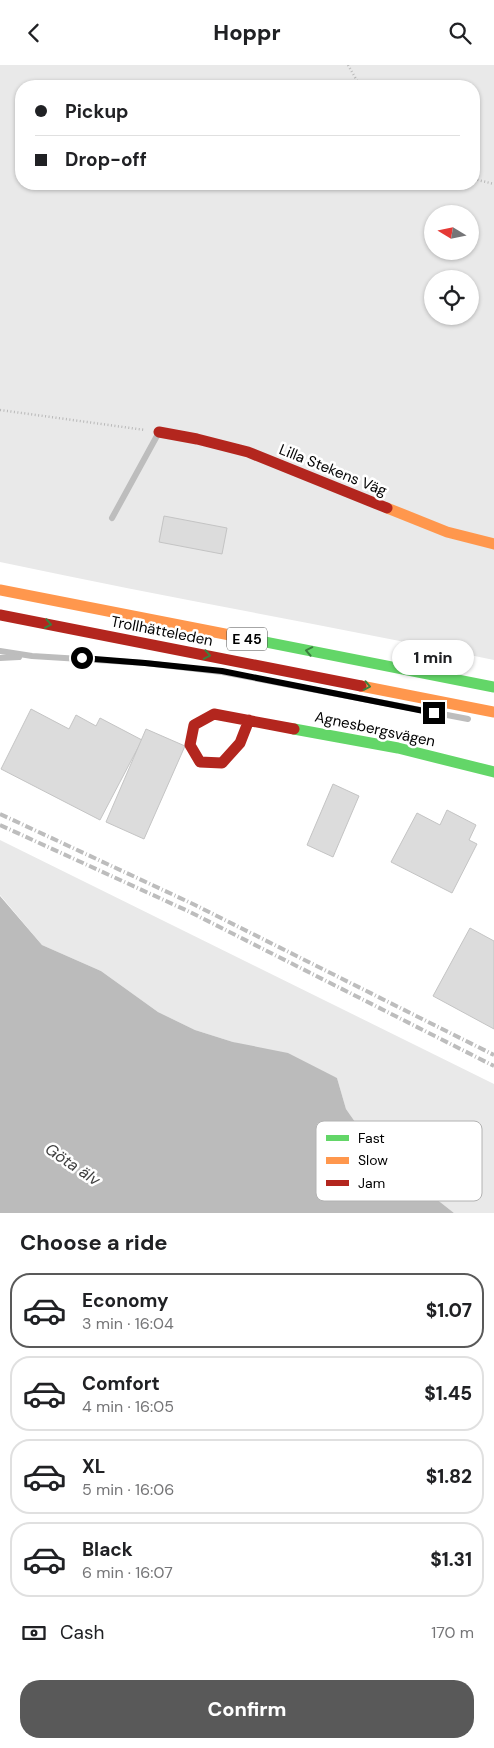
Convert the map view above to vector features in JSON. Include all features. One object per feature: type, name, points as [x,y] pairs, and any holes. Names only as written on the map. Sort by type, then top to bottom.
[{"type":"main road","name":"Lilla Stekens Väg","points":[[159,432],[198,439],[248,452],[310,475],[448,532],[494,544]]},
{"type":"main road","name":"Trollhätteleden","points":[[0,590],[494,687]]},
{"type":"main road","name":"Trollhätteleden","points":[[0,615],[489,717]]},
{"type":"main road","name":"Agnesbergsvägen","points":[[249,720],[240,743],[222,763],[200,762],[190,745],[194,725],[214,714],[249,720],[398,747],[494,772]]},
{"type":"lane","points":[[112,518],[159,432]]},
{"type":"lane","points":[[0,651],[32,656],[137,662],[222,671],[489,717]]},
{"type":"lane","points":[[0,658],[32,656]]},
{"type":"path","points":[[348,65],[357,80]]},
{"type":"path","points":[[480,180],[494,184]]},
{"type":"path","points":[[0,410],[159,432]]},
{"type":"shaded area","points":[[0,65],[494,65],[494,660],[0,562]]},
{"type":"shaded area","points":[[0,840],[494,1084],[494,1213],[454,1213],[439,1201],[482,1201],[482,1121],[354,1121],[346,1109],[337,1078],[195,1030],[158,1012],[101,971],[42,945],[0,895]]},
{"type":"water","name":"Göta älv","points":[[0,896],[42,945],[101,971],[158,1012],[195,1030],[233,1042],[288,1053],[337,1078],[346,1109],[354,1121],[316,1121],[316,1201],[439,1201],[454,1213],[0,1213]]},
{"type":"building","points":[[164,516],[227,528],[222,554],[159,542]]},
{"type":"building","points":[[31,709],[69,729],[76,715],[96,726],[100,718],[142,740],[100,820],[1,769]]},
{"type":"building","points":[[146,729],[185,746],[144,839],[106,822]]},
{"type":"building","points":[[333,784],[359,796],[333,857],[307,845]]},
{"type":"building","points":[[447,810],[476,825],[469,840],[477,844],[452,893],[391,862],[417,813],[440,825]]},
{"type":"building","points":[[470,928],[494,941],[494,1029],[433,996]]},
{"type":"railway","points":[[0,814],[193,904],[494,1055]]},
{"type":"railway","points":[[0,825],[190,912],[494,1066]]},
{"type":"traffic: fast","points":[[240,637],[494,687]]},
{"type":"traffic: fast","points":[[294,729],[398,748],[494,772]]},
{"type":"traffic: slow","points":[[387,508],[447,532],[494,544]]},
{"type":"traffic: slow","points":[[0,590],[240,637]]},
{"type":"traffic: slow","points":[[361,686],[494,712]]},
{"type":"traffic: jam","points":[[159,432],[197,439],[248,452],[387,508]]},
{"type":"traffic: jam","points":[[0,615],[361,686]]},
{"type":"traffic: jam","points":[[249,720],[240,743],[222,763],[200,762],[190,745],[194,725],[214,714],[294,729]]},
{"type":"route","points":[[82,658],[222,671],[434,713]]}]
